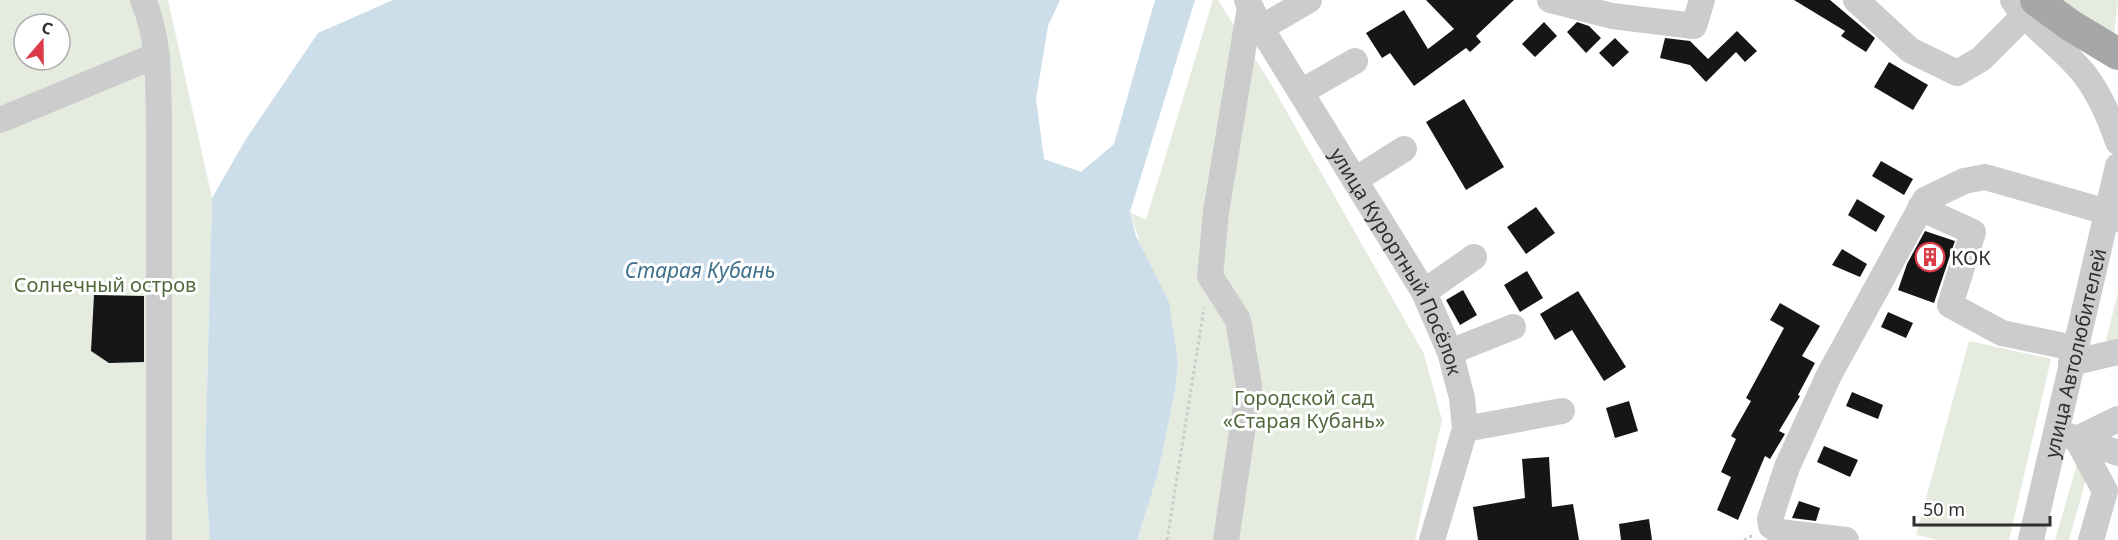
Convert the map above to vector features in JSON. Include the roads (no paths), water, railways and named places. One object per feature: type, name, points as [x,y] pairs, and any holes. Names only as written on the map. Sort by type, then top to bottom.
[{"type":"main road","points":[[2024,5],[2070,26],[2118,54]]},
{"type":"street","points":[[143,0],[152,20],[157,55],[159,540]]},
{"type":"street","points":[[1226,540],[1249,385],[1240,326],[1210,276],[1216,212],[1253,11],[1309,0]]},
{"type":"street","points":[[1550,0],[1612,16],[1694,26],[1702,0]]},
{"type":"street","points":[[1856,0],[1910,50],[1957,73],[1981,59],[2024,5],[2084,74],[2108,113],[2118,142]]},
{"type":"street","name":"улица Курортный Посёлок","points":[[1253,11],[1424,292],[1450,352],[1462,398],[1465,429],[1432,540]]},
{"type":"street","points":[[0,120],[157,55]]},
{"type":"street","points":[[1301,92],[1355,61]]},
{"type":"street","points":[[1355,180],[1404,149]]},
{"type":"street","name":"улица Автолюбителей","points":[[2031,540],[2066,435],[2073,355],[2112,215],[2118,166]]},
{"type":"street","points":[[1846,540],[1780,532],[1771,526],[1774,503],[1787,467],[1829,375],[1924,200],[1964,181],[1985,177],[2112,215]]},
{"type":"street","points":[[1920,208],[1973,232],[1950,305],[2002,333],[2073,355],[2118,352]]},
{"type":"street","points":[[1424,292],[1474,257]]},
{"type":"street","points":[[1450,352],[1513,327]]},
{"type":"street","points":[[1465,429],[1562,411]]},
{"type":"street","points":[[2066,435],[2118,419]]},
{"type":"street","points":[[2066,435],[2118,453]]},
{"type":"street","points":[[2066,435],[2105,491],[2091,540]]},
{"type":"water","name":"Старая Кубань","points":[[393,0],[1060,0],[1048,26],[1036,99],[1044,159],[1081,172],[1114,144],[1155,0],[1195,0],[1130,212],[1136,236],[1169,302],[1178,363],[1175,392],[1157,477],[1137,540],[210,540],[205,467],[212,198],[246,139],[318,33]]},
{"type":"place","name":"КОК","points":[[1930,257]]},
{"type":"park label","name":"Солнечный остров","points":[[105,284]]},
{"type":"park label","name":"Городской сад «Старая Кубань»","points":[[1304,408]]}]
